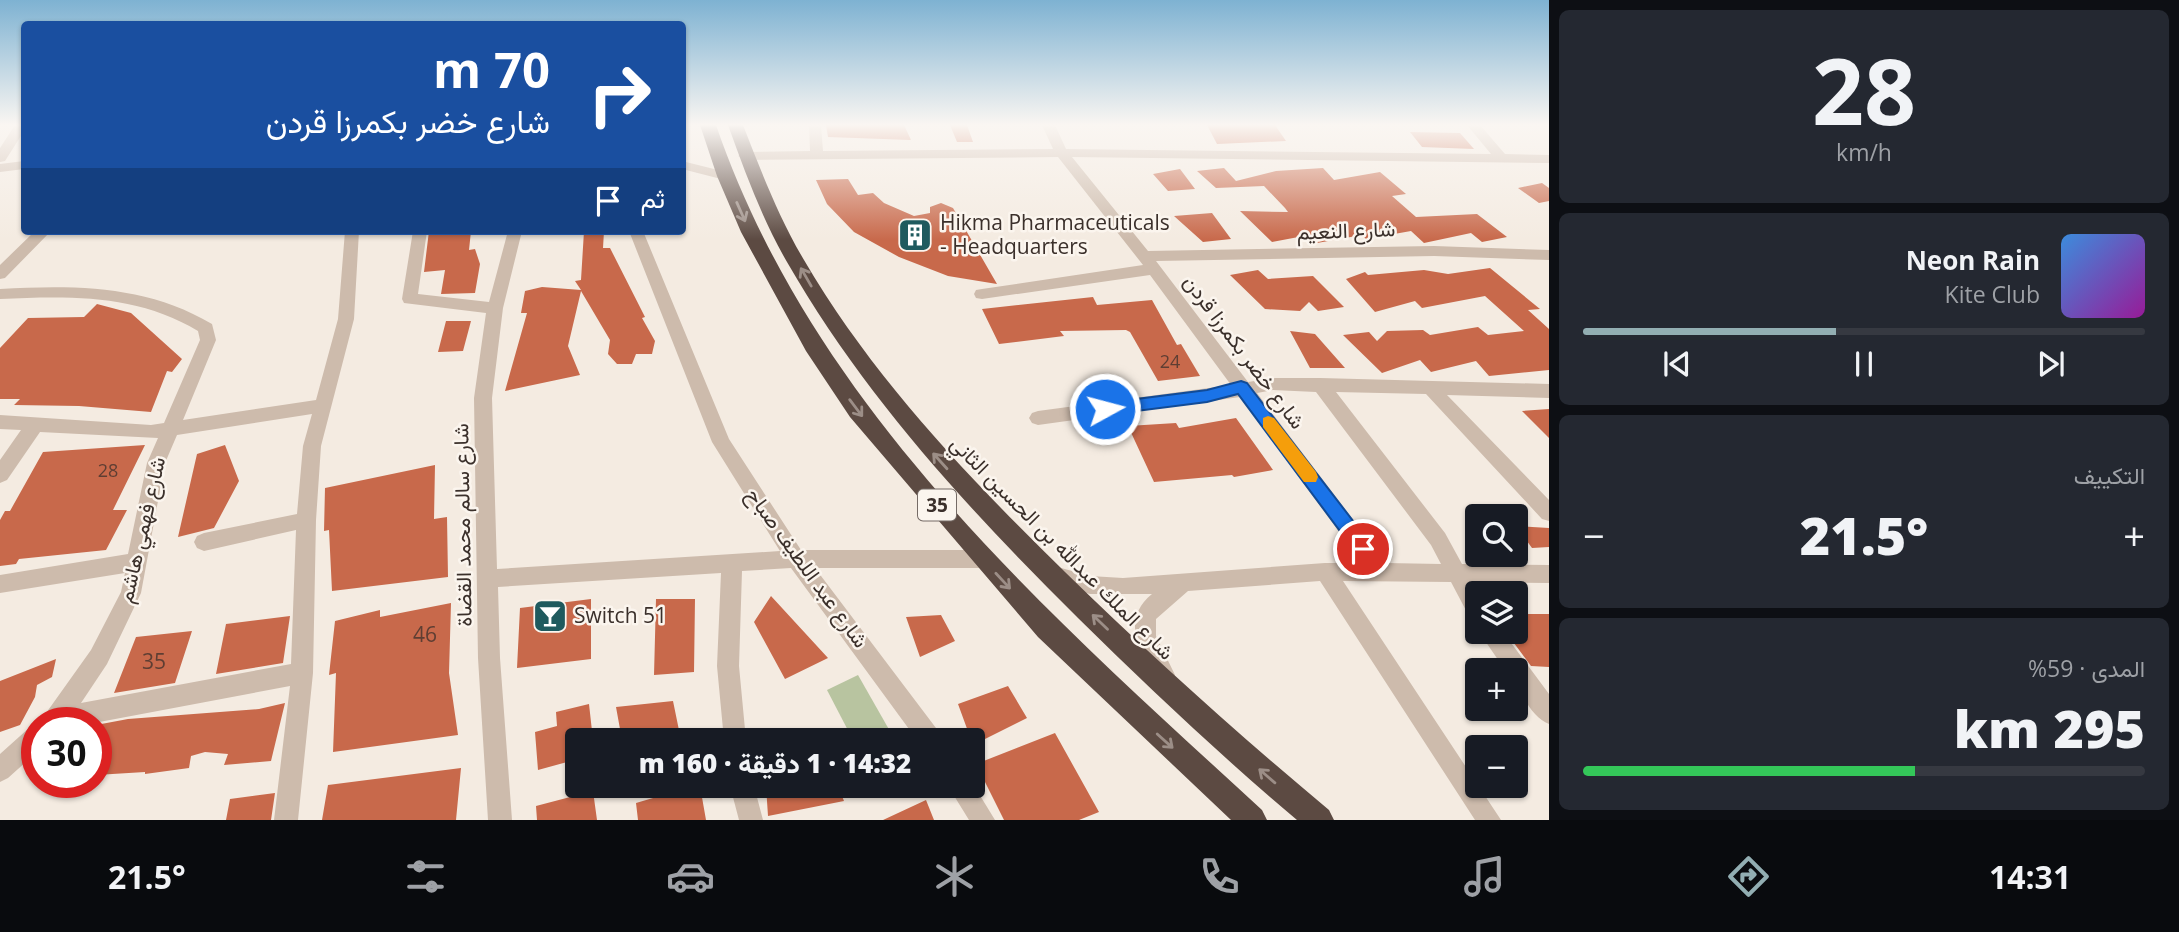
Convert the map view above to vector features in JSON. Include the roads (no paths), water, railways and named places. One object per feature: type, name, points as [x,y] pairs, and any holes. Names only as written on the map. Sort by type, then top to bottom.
[{"type":"highway","name":"35","points":[[721,163],[750,232],[813,346],[857,411],[983,559],[1102,683],[1252,820]]},
{"type":"highway","name":"شارع الملك عبدالله بن الحسين الثاني","points":[[748,163],[779,230],[866,371],[920,439],[984,510],[1179,699],[1319,820]]},
{"type":"street","name":"شارع خضر بكمرزا قردن","points":[[1069,163],[1149,262],[1380,571]]},
{"type":"street","points":[[0,168],[21,165]]},
{"type":"street","points":[[686,166],[725,176]]},
{"type":"street","points":[[0,274],[40,235]]},
{"type":"street","points":[[286,820],[302,673],[306,520],[312,446],[346,319],[352,235]]},
{"type":"street","points":[[419,235],[410,299],[495,308]]},
{"type":"street","name":"شارع سالم محمد القضاة","points":[[500,820],[487,579],[483,398],[495,308],[514,235]]},
{"type":"street","name":"شارع عبد اللطيف صباح","points":[[638,235],[721,442],[796,559],[922,728]]},
{"type":"street","name":"شارع النعيم","points":[[982,295],[1149,262],[1434,250],[1549,255]]},
{"type":"street","name":"شارع فهمي هاشم","points":[[0,294],[94,292],[167,306],[184,313],[206,328],[208,340],[205,353],[167,431],[156,463],[131,593],[114,630],[82,685],[64,707]]},
{"type":"street","points":[[1320,384],[1438,539],[1465,590]]},
{"type":"street","points":[[1038,418],[1207,396],[1241,387],[1320,384],[1549,391]]},
{"type":"street","points":[[1428,386],[1549,513]]},
{"type":"street","points":[[0,422],[167,431],[322,406]]},
{"type":"street","points":[[0,474],[35,425]]},
{"type":"street","points":[[204,542],[306,520]]},
{"type":"street","points":[[487,579],[796,559],[983,559]]},
{"type":"street","points":[[0,584],[137,562]]},
{"type":"street","points":[[732,562],[728,666],[734,728]]},
{"type":"street","points":[[1050,574],[1104,587],[1185,585],[1325,572],[1549,574]]},
{"type":"street","points":[[1325,572],[1489,820]]},
{"type":"street","points":[[1179,699],[1151,651],[1144,625],[1154,601],[1185,585]]},
{"type":"street","points":[[1499,644],[1549,713]]},
{"type":"street","points":[[112,709],[302,673]]},
{"type":"street","points":[[0,770],[21,751]]},
{"type":"street","points":[[746,798],[751,820]]},
{"type":"street","points":[[968,798],[982,820]]},
{"type":"place","name":"Hikma Pharmaceuticals - Headquarters","points":[[915,235]]},
{"type":"place","name":"Switch 51","points":[[550,616]]}]
